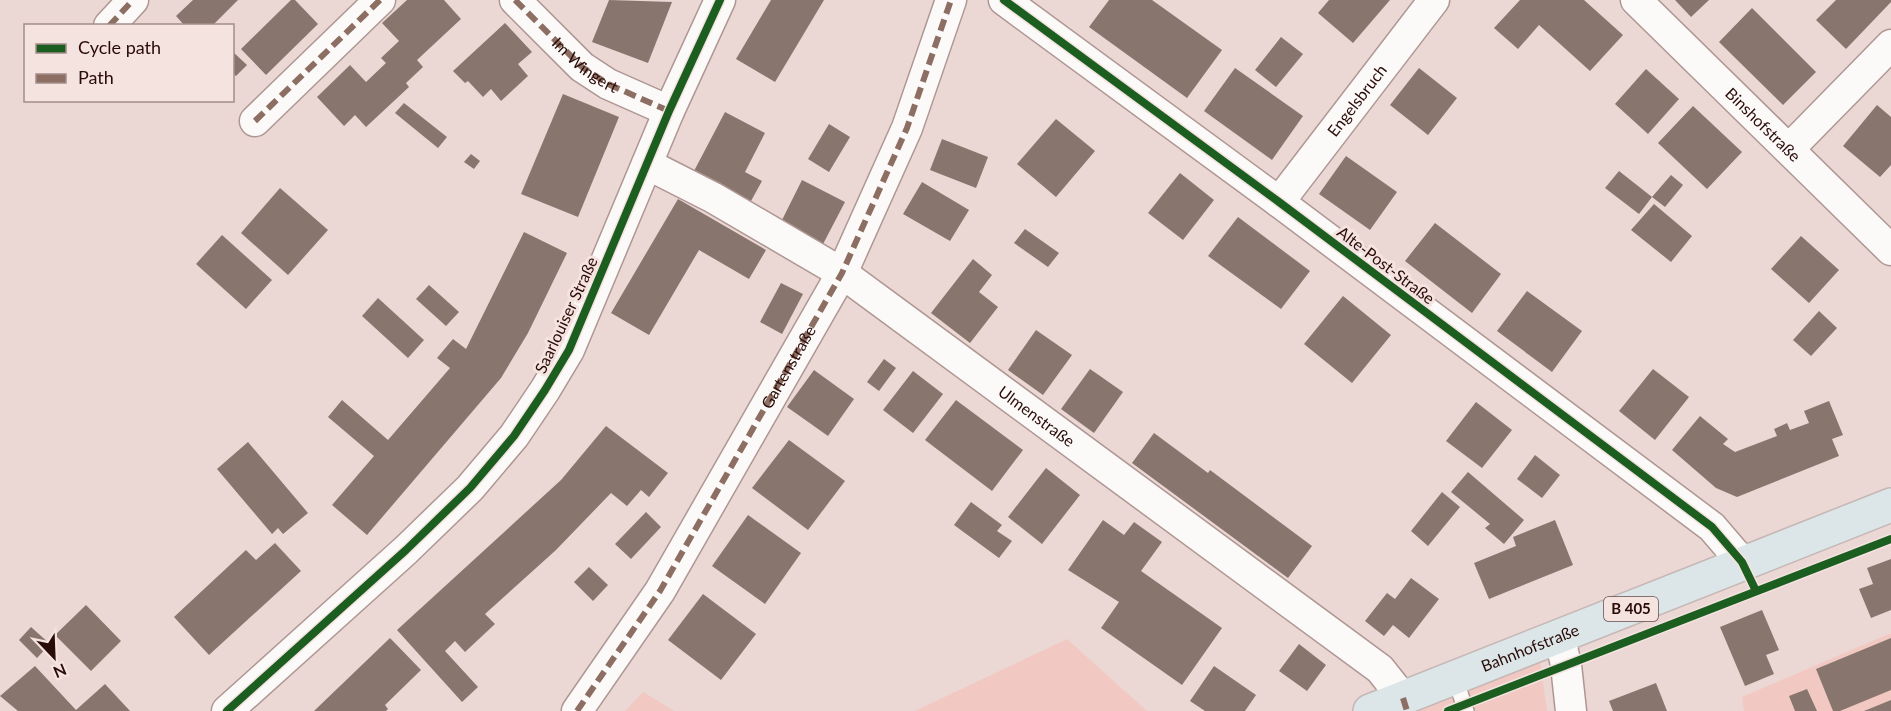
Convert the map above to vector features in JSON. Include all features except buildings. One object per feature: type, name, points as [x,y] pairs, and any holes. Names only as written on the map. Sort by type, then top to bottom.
[{"type":"main road","name":"Bahnhofstraße","points":[[1370,711],[1560,638],[1742,562],[1891,505]]},
{"type":"street","points":[[111,24],[134,0]]},
{"type":"street","points":[[255,121],[380,0]]},
{"type":"street","name":"Im Wingert","points":[[515,0],[582,67],[608,84],[669,111]]},
{"type":"street","name":"Saarlouiser Straße","points":[[227,711],[406,550],[470,488],[514,436],[546,390],[569,350],[669,111],[720,0]]},
{"type":"street","name":"Gartenstraße","points":[[577,711],[660,591],[842,273],[907,128],[951,0]]},
{"type":"street","name":"Alte-Post-Straße","points":[[1004,0],[1279,202],[1712,527],[1742,562]]},
{"type":"street","name":"Engelsbruch","points":[[1279,202],[1434,0]]},
{"type":"street","name":"Binshofstraße","points":[[1636,0],[1891,250]]},
{"type":"street","points":[[1789,149],[1891,45]]},
{"type":"street","name":"Ulmenstraße","points":[[648,164],[712,197],[842,273],[1380,669],[1402,698]]},
{"type":"street","points":[[1560,638],[1566,665],[1571,711]]},
{"type":"lane","points":[[1455,678],[1466,711]]},
{"type":"shaded area","points":[[1891,633],[1891,711],[1744,711],[1742,697]]},
{"type":"shaded area","points":[[1067,639],[1147,711],[915,711]]},
{"type":"shaded area","points":[[1540,660],[1547,711],[1413,711]]},
{"type":"shaded area","points":[[643,692],[674,711],[625,711]]},
{"type":"marked path","points":[[111,24],[133,0]]},
{"type":"marked path","points":[[255,121],[380,0]]},
{"type":"marked path","points":[[515,0],[582,67],[608,84],[669,111]]},
{"type":"marked path","points":[[577,711],[660,591],[842,273],[907,128],[951,0]]},
{"type":"marked path","points":[[1403,698],[1407,711]]},
{"type":"cycle path","points":[[227,711],[406,550],[470,488],[514,436],[569,350],[669,111],[720,0]]},
{"type":"cycle path","points":[[1004,0],[1279,202],[1712,527],[1742,562],[1756,591]]},
{"type":"cycle path","points":[[1448,711],[1891,539]]}]
